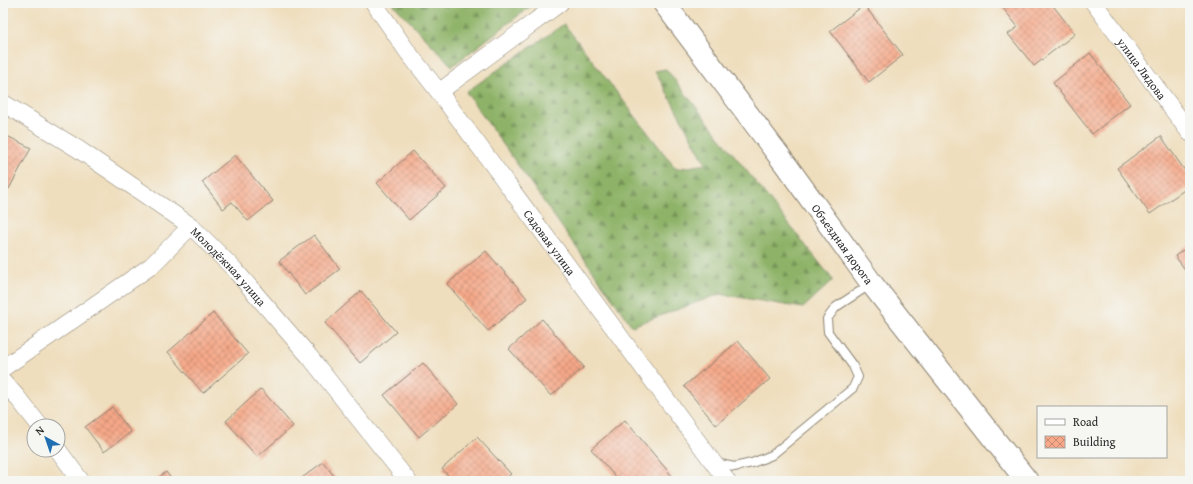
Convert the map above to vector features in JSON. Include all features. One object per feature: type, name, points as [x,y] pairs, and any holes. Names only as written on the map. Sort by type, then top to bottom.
[{"type":"main road","name":"Объездная дорога","points":[[664,3],[786,165],[872,284],[1026,481]]},
{"type":"street","name":"Садовая улица","points":[[374,3],[407,51],[727,481]]},
{"type":"street","points":[[439,92],[560,3]]},
{"type":"street","name":"улица Лядова","points":[[1094,3],[1190,133]]},
{"type":"street","name":"Молодёжная улица","points":[[3,104],[78,149],[191,226],[234,269],[310,356],[408,481]]},
{"type":"street","points":[[3,368],[151,266],[191,226]]},
{"type":"street","points":[[3,381],[34,418]]},
{"type":"street","points":[[64,458],[81,481]]},
{"type":"lane","points":[[713,462],[734,467],[752,463],[772,455],[853,388],[858,377],[853,366],[828,332],[827,319],[836,307],[872,284]]},
{"type":"green space","points":[[392,3],[535,3],[452,66]]},
{"type":"green space","points":[[564,24],[676,169],[706,164],[655,71],[666,69],[833,280],[803,308],[720,294],[632,326],[466,92]]},
{"type":"building","points":[[999,3],[1051,3],[1075,34],[1034,66],[1008,34],[1018,27]]},
{"type":"building","points":[[864,5],[903,55],[869,82],[830,31]]},
{"type":"building","points":[[1090,53],[1130,104],[1092,134],[1053,83]]},
{"type":"building","points":[[3,134],[31,148],[9,189],[3,186]]},
{"type":"building","points":[[1161,136],[1190,178],[1190,186],[1150,214],[1117,168]]},
{"type":"building","points":[[413,151],[446,188],[409,220],[377,183]]},
{"type":"building","points":[[235,155],[273,201],[248,221],[232,202],[223,209],[202,182]]},
{"type":"building","points":[[314,235],[340,269],[305,295],[279,261]]},
{"type":"building","points":[[1190,245],[1190,276],[1175,256]]},
{"type":"building","points":[[486,251],[527,298],[488,331],[447,284]]},
{"type":"building","points":[[361,291],[396,332],[360,363],[325,323]]},
{"type":"building","points":[[213,313],[248,354],[203,393],[168,352]]},
{"type":"building","points":[[542,319],[584,367],[551,396],[509,349]]},
{"type":"building","points":[[738,341],[770,379],[716,425],[684,386]]},
{"type":"building","points":[[423,363],[458,404],[419,437],[384,395]]},
{"type":"building","points":[[261,389],[293,426],[257,457],[226,421]]},
{"type":"building","points":[[112,407],[131,432],[104,452],[85,427]]},
{"type":"building","points":[[625,420],[672,476],[666,481],[619,481],[591,449]]},
{"type":"building","points":[[477,437],[511,474],[503,481],[453,481],[442,469]]},
{"type":"building","points":[[323,462],[338,481],[298,481]]},
{"type":"building","points":[[166,472],[173,481],[154,481]]}]
